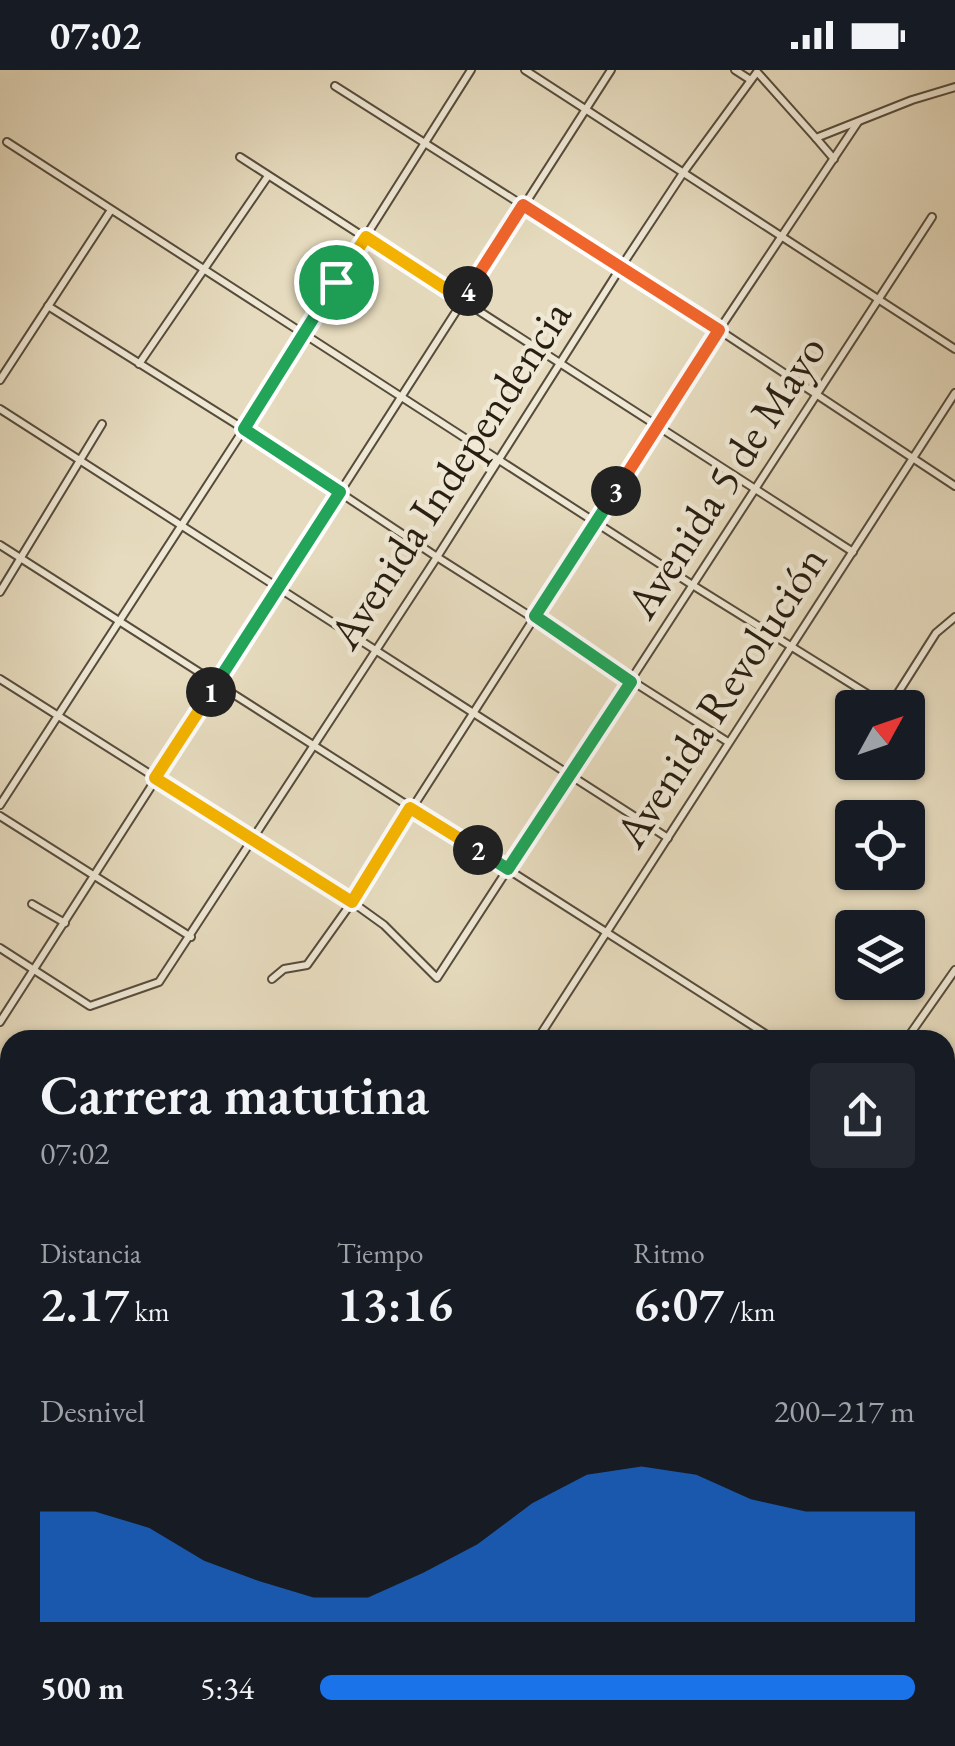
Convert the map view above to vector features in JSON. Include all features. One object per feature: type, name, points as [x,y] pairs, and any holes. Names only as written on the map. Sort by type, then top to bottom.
[{"type":"street","points":[[0,805],[471,70]]},
{"type":"street","points":[[525,70],[955,348]]},
{"type":"street","points":[[0,1022],[611,70]]},
{"type":"street","points":[[735,70],[749,80],[757,72],[834,159]]},
{"type":"street","name":"Avenida Independencia","points":[[34,971],[90,1006],[159,982],[621,267],[749,80]]},
{"type":"street","points":[[335,86],[719,330],[955,486]]},
{"type":"street","points":[[816,138],[955,87]]},
{"type":"street","points":[[272,979],[284,969],[306,965],[352,902],[719,330],[858,121]]},
{"type":"street","points":[[7,142],[694,586],[862,690]]},
{"type":"street","points":[[240,157],[852,552]]},
{"type":"street","points":[[139,364],[268,176]]},
{"type":"street","points":[[0,380],[112,210]]},
{"type":"street","name":"Avenida 5 de Mayo","points":[[352,902],[384,925],[437,978],[932,218]]},
{"type":"street","points":[[48,306],[728,742]]},
{"type":"street","name":"Avenida Revolución","points":[[543,1030],[955,393]]},
{"type":"street","points":[[0,409],[668,838]]},
{"type":"street","points":[[0,592],[102,424]]},
{"type":"street","points":[[0,545],[759,1030]]},
{"type":"street","points":[[901,690],[936,633],[955,617]]},
{"type":"street","points":[[0,679],[352,902]]},
{"type":"street","points":[[0,816],[191,937]]},
{"type":"street","points":[[32,904],[65,923]]},
{"type":"street","points":[[0,948],[34,971]]},
{"type":"street","points":[[913,1030],[955,970]]},
{"type":"route","points":[[523,205],[719,330],[535,616],[631,682],[572,776],[508,869],[410,808],[352,902],[155,778],[340,492],[244,429],[336,282],[366,237],[463,300],[523,205]]}]
